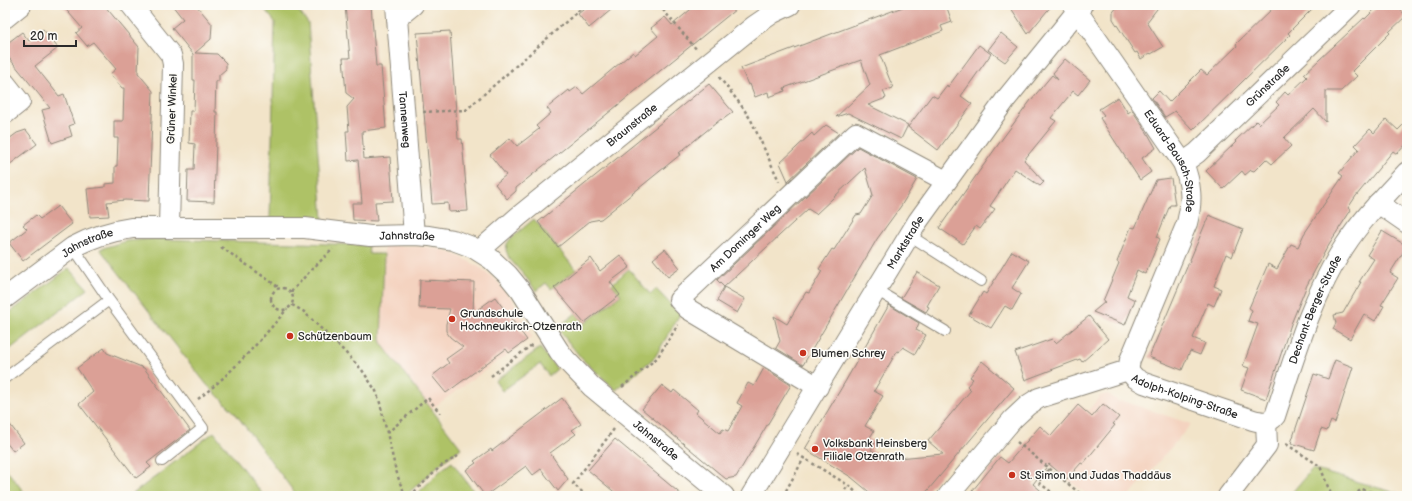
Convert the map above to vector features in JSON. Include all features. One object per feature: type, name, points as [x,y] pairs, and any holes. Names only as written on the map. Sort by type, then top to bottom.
[{"type":"street","points":[[5,18],[21,5]]},
{"type":"street","name":"Grüner Winkel","points":[[131,5],[171,55],[173,64],[169,227]]},
{"type":"street","points":[[397,12],[413,5]]},
{"type":"street","name":"Grünstraße","points":[[1182,163],[1197,153],[1351,5]]},
{"type":"street","name":"Braunstraße","points":[[479,251],[525,211],[709,63],[764,19],[785,6]]},
{"type":"street","name":"Eduard-Bausch-Straße","points":[[1078,7],[1182,163],[1190,187],[1191,202],[1184,232],[1130,360],[1128,370]]},
{"type":"street","name":"Marktstraße","points":[[751,496],[783,446],[909,235],[946,181],[1006,99],[1078,7]]},
{"type":"street","name":"Tannenweg","points":[[397,12],[414,235]]},
{"type":"street","points":[[5,83],[20,102],[5,114]]},
{"type":"street","name":"Am Dominger Weg","points":[[688,309],[679,300],[856,133],[946,181]]},
{"type":"street","name":"Dechant-Berger-Straße","points":[[1266,422],[1275,416],[1306,325],[1334,264],[1354,232],[1378,202],[1407,172]]},
{"type":"street","points":[[1378,202],[1407,224]]},
{"type":"street","name":"Jahnstraße","points":[[5,298],[73,247],[96,237],[120,230],[144,227],[305,228],[370,236],[414,235],[453,240],[479,251],[497,264],[514,281],[566,360],[587,383],[724,496]]},
{"type":"street","points":[[688,309],[818,387]]},
{"type":"street","name":"Adolph-Kolping-Straße","points":[[948,496],[1003,430],[1024,409],[1039,398],[1128,370],[1135,378],[1144,383],[1253,420],[1266,422]]},
{"type":"street","points":[[1228,496],[1267,445],[1266,422]]},
{"type":"lane","points":[[909,235],[981,281]]},
{"type":"lane","points":[[73,247],[109,300],[203,428],[162,461]]},
{"type":"lane","points":[[876,290],[945,331]]},
{"type":"lane","points":[[5,378],[109,300]]},
{"type":"path","points":[[405,113],[466,110],[585,5]]},
{"type":"path","points":[[659,5],[709,63],[742,105],[751,120],[786,198]]},
{"type":"path","points":[[291,292],[311,270],[351,233]]},
{"type":"path","points":[[218,244],[280,288]]},
{"type":"path","points":[[188,407],[216,385],[292,305],[294,298],[291,292],[286,288],[280,288],[274,291],[271,294],[271,302],[276,309],[287,309]]},
{"type":"path","points":[[292,305],[303,311],[362,370],[378,396],[395,467],[406,496]]},
{"type":"path","points":[[607,401],[658,358],[688,309]]},
{"type":"path","points":[[491,376],[547,333]]},
{"type":"path","points":[[387,433],[428,398],[440,413]]},
{"type":"path","points":[[587,496],[573,484],[625,415]]},
{"type":"path","points":[[1266,422],[1276,438],[1320,466],[1333,496]]},
{"type":"path","points":[[1003,430],[1084,496]]},
{"type":"path","points":[[783,446],[848,486],[860,496]]},
{"type":"path","points":[[410,496],[441,466],[458,456]]},
{"type":"path","points":[[783,496],[804,458]]},
{"type":"path","points":[[1046,496],[1050,491],[1038,482],[1050,468]]},
{"type":"path","points":[[845,490],[848,486]]},
{"type":"path","points":[[1353,496],[1362,489],[1383,496]]},
{"type":"shaded area","name":"Grundschule Hochneukirch-Otzenrath","points":[[384,245],[425,247],[444,250],[481,268],[497,281],[513,301],[532,337],[431,409],[381,343]]},
{"type":"shaded area","points":[[1108,394],[1118,401],[1126,402],[1191,424],[1129,496],[1089,496],[1024,444],[1040,424],[1052,433],[1077,403],[1088,411],[1100,396]]},
{"type":"green space","points":[[261,5],[294,5],[308,23],[323,220],[270,219],[275,22]]},
{"type":"green space","points":[[534,219],[576,270],[551,289],[546,283],[536,291],[509,258],[506,250],[510,239]]},
{"type":"green space","points":[[154,239],[368,245],[369,254],[384,254],[381,343],[461,448],[440,464],[405,496],[297,496],[235,413],[207,385],[100,249],[126,241]]},
{"type":"green space","points":[[69,268],[88,289],[5,353],[5,316]]},
{"type":"green space","points":[[629,269],[650,294],[656,289],[680,314],[655,357],[616,390],[582,359],[557,328],[576,313],[584,324],[621,295],[612,284]]},
{"type":"green space","points":[[540,348],[557,369],[549,376],[540,364],[502,391],[495,381]]},
{"type":"green space","points":[[214,432],[264,496],[130,496]]},
{"type":"green space","points":[[452,462],[477,496],[415,496],[441,470]]},
{"type":"green space","points":[[5,468],[27,496],[5,496]]},
{"type":"green space","points":[[1312,469],[1407,496],[1289,496]]},
{"type":"building","points":[[62,5],[104,5],[139,47],[138,73],[153,91],[149,201],[125,200],[107,202],[109,216],[90,217],[87,189],[105,187],[105,184],[115,183],[118,138],[114,138],[114,121],[123,121],[124,88],[122,88],[110,74],[116,69],[93,42],[87,46],[76,33],[82,28]]},
{"type":"building","points":[[172,5],[196,5],[212,24],[211,39],[195,53],[217,54],[226,63],[226,69],[219,75],[219,81],[216,81],[215,112],[217,112],[214,202],[187,201],[188,170],[194,170],[195,144],[189,143],[190,111],[194,111],[195,80],[193,80],[193,54],[172,28],[183,19]]},
{"type":"building","points":[[345,5],[371,5],[376,66],[381,66],[386,128],[362,131],[364,159],[390,157],[393,201],[375,202],[377,221],[353,220],[352,203],[362,203],[358,160],[348,161],[346,131],[349,131],[347,107],[354,99],[346,93],[343,58],[350,58]]},
{"type":"building","points":[[589,5],[617,5],[589,28],[578,14]]},
{"type":"building","points":[[696,5],[741,5],[516,188],[516,191],[507,199],[495,184],[506,175],[490,155],[510,138],[517,146],[539,129],[536,126],[551,113],[547,108],[569,90],[570,92],[577,87],[583,94],[633,52],[635,55],[658,36],[651,28],[665,17],[672,25]]},
{"type":"building","points":[[908,5],[946,5],[952,22],[941,26],[943,31],[880,55],[893,88],[883,91],[886,98],[868,105],[908,125],[901,139],[848,113],[836,117],[870,85],[861,60],[784,88],[785,91],[769,97],[768,92],[755,97],[750,84],[748,85],[741,68]]},
{"type":"building","points":[[1009,5],[1052,5],[1028,34]]},
{"type":"building","points":[[1119,5],[1160,5],[1147,22],[1163,47],[1141,59],[1137,52],[1135,53],[1113,19],[1113,12]]},
{"type":"building","points":[[1276,5],[1316,5],[1288,33],[1290,35],[1193,130],[1175,111],[1165,117],[1152,98],[1159,91],[1169,102],[1201,70],[1207,75]]},
{"type":"building","points":[[1379,5],[1396,5],[1406,16],[1352,71],[1357,76],[1341,91],[1326,91],[1326,122],[1314,109],[1284,138],[1291,146],[1272,164],[1266,159],[1254,171],[1251,170],[1245,175],[1242,171],[1223,189],[1206,171],[1256,121],[1259,124],[1279,105],[1276,102],[1285,92],[1288,95],[1307,77],[1304,74]]},
{"type":"building","points":[[43,29],[58,48],[35,66],[59,96],[64,94],[74,124],[69,126],[72,136],[52,143],[42,110],[50,108],[5,53],[5,45],[22,32],[29,41]]},
{"type":"building","points":[[450,31],[458,139],[462,139],[468,211],[449,212],[448,203],[432,204],[417,33]]},
{"type":"building","points":[[1001,33],[1018,47],[1005,62],[988,50]]},
{"type":"building","points":[[979,45],[991,54],[961,96],[972,104],[938,150],[908,127],[932,95],[937,98],[947,85],[948,87]]},
{"type":"building","points":[[1065,59],[1090,80],[1078,95],[1073,91],[1051,118],[1056,121],[1024,160],[1044,182],[1040,186],[1015,169],[990,206],[995,209],[980,229],[976,226],[963,244],[939,228],[1031,100],[1052,75],[1058,80],[1053,73]]},
{"type":"building","points":[[709,84],[733,112],[722,120],[721,119],[679,153],[681,154],[601,219],[590,221],[558,247],[538,222]]},
{"type":"building","points":[[1118,97],[1128,113],[1132,110],[1156,148],[1142,158],[1151,172],[1140,180],[1100,118],[1104,115],[1099,109]]},
{"type":"building","points":[[1386,119],[1398,130],[1407,121],[1407,143],[1397,154],[1393,151],[1348,208],[1351,210],[1329,244],[1307,285],[1291,324],[1266,399],[1241,390],[1249,368],[1243,366],[1258,324],[1248,321],[1252,310],[1249,308],[1268,264],[1277,269],[1291,244],[1298,247],[1304,234],[1343,176],[1339,173],[1359,149],[1355,145],[1370,129],[1374,133]]},
{"type":"building","points":[[826,125],[839,133],[788,181],[780,163],[812,133],[814,136]]},
{"type":"building","points":[[26,130],[37,144],[5,168],[5,142],[17,133]]},
{"type":"building","points":[[858,147],[917,179],[901,206],[877,239],[803,365],[776,348],[780,341],[774,316],[787,324],[806,292],[809,293],[822,271],[819,269],[832,249],[834,250],[856,215],[861,214],[873,195],[865,168],[816,214],[808,209],[724,287],[717,280]]},
{"type":"building","points":[[1171,178],[1175,205],[1170,205],[1157,237],[1160,239],[1145,274],[1137,270],[1127,296],[1135,300],[1125,325],[1093,312],[1105,302],[1103,301],[1119,263],[1117,262],[1131,227],[1135,228],[1156,180]]},
{"type":"building","points":[[58,206],[72,224],[23,261],[9,243],[27,229],[23,225],[36,215],[40,219]]},
{"type":"building","points":[[1209,215],[1243,229],[1232,257],[1226,254],[1214,286],[1221,289],[1214,306],[1208,303],[1193,338],[1205,343],[1200,355],[1190,351],[1182,370],[1149,357]]},
{"type":"building","points":[[1382,231],[1407,246],[1390,273],[1398,278],[1381,305],[1384,306],[1375,321],[1364,314],[1350,339],[1333,329],[1336,323],[1334,315],[1343,313],[1361,282],[1359,282],[1374,259],[1367,255]]},
{"type":"building","points":[[665,249],[680,268],[668,277],[653,259]]},
{"type":"building","points":[[1012,251],[1029,261],[1012,288],[1021,294],[1012,310],[1005,306],[991,328],[969,315],[983,292],[986,294]]},
{"type":"building","points":[[620,255],[630,267],[610,282],[620,295],[584,323],[554,288],[591,258],[600,271]]},
{"type":"building","points":[[917,272],[939,285],[927,306],[929,307],[926,312],[901,298]]},
{"type":"building","points":[[420,280],[474,282],[473,313],[495,297],[527,340],[509,353],[506,349],[446,393],[432,376],[449,363],[446,359],[463,347],[450,337],[446,331],[446,324],[450,309],[419,308]]},
{"type":"building","points":[[724,287],[745,299],[737,313],[717,301]]},
{"type":"building","points":[[889,305],[919,323],[916,330],[926,335],[915,354],[903,347],[899,352],[897,351],[874,391],[883,396],[865,426],[874,431],[869,439],[875,443],[871,450],[887,459],[943,454],[928,441],[971,390],[967,386],[973,379],[970,377],[982,361],[1014,388],[923,496],[874,496],[851,477],[805,449]]},
{"type":"building","points":[[1089,316],[1108,339],[1082,362],[1080,359],[1025,380],[1015,352],[1052,339],[1056,343]]},
{"type":"building","points":[[104,348],[107,353],[144,368],[190,430],[147,463],[151,467],[136,478],[79,404],[93,392],[77,368]]},
{"type":"building","points":[[1335,360],[1353,367],[1335,423],[1331,421],[1327,431],[1321,429],[1314,450],[1291,443],[1314,374],[1328,379]]},
{"type":"building","points":[[764,368],[791,385],[736,477],[726,479],[642,409],[662,385],[672,393],[674,390],[698,410],[696,413],[720,433],[723,429],[728,431],[742,406],[737,403],[748,383],[754,386]]},
{"type":"building","points":[[562,398],[581,424],[572,430],[576,434],[550,453],[568,479],[558,491],[541,469],[533,475],[526,466],[485,496],[466,470],[476,463],[474,461],[491,449],[492,451]]},
{"type":"building","points":[[1103,404],[1119,417],[1113,424],[1115,425],[1083,464],[1081,463],[1067,479],[1049,464],[1033,484],[1047,496],[968,496],[1000,457],[1008,463],[1040,426],[1051,436],[1078,405],[1092,417]]},
{"type":"building","points":[[5,418],[24,443],[13,451],[5,441]]},
{"type":"building","points":[[615,439],[683,496],[619,496],[588,470]]},
{"type":"place","name":"Grundschule Hochneukirch-Otzenrath","points":[[452,319]]},
{"type":"place","name":"Schützenbaum","points":[[290,336]]},
{"type":"place","name":"Blumen Schrey","points":[[803,353]]},
{"type":"place","name":"Volksbank Heinsberg Filiale Otzenrath","points":[[815,449]]},
{"type":"place","name":"St. Simon und Judas Thaddäus","points":[[1012,475]]}]
